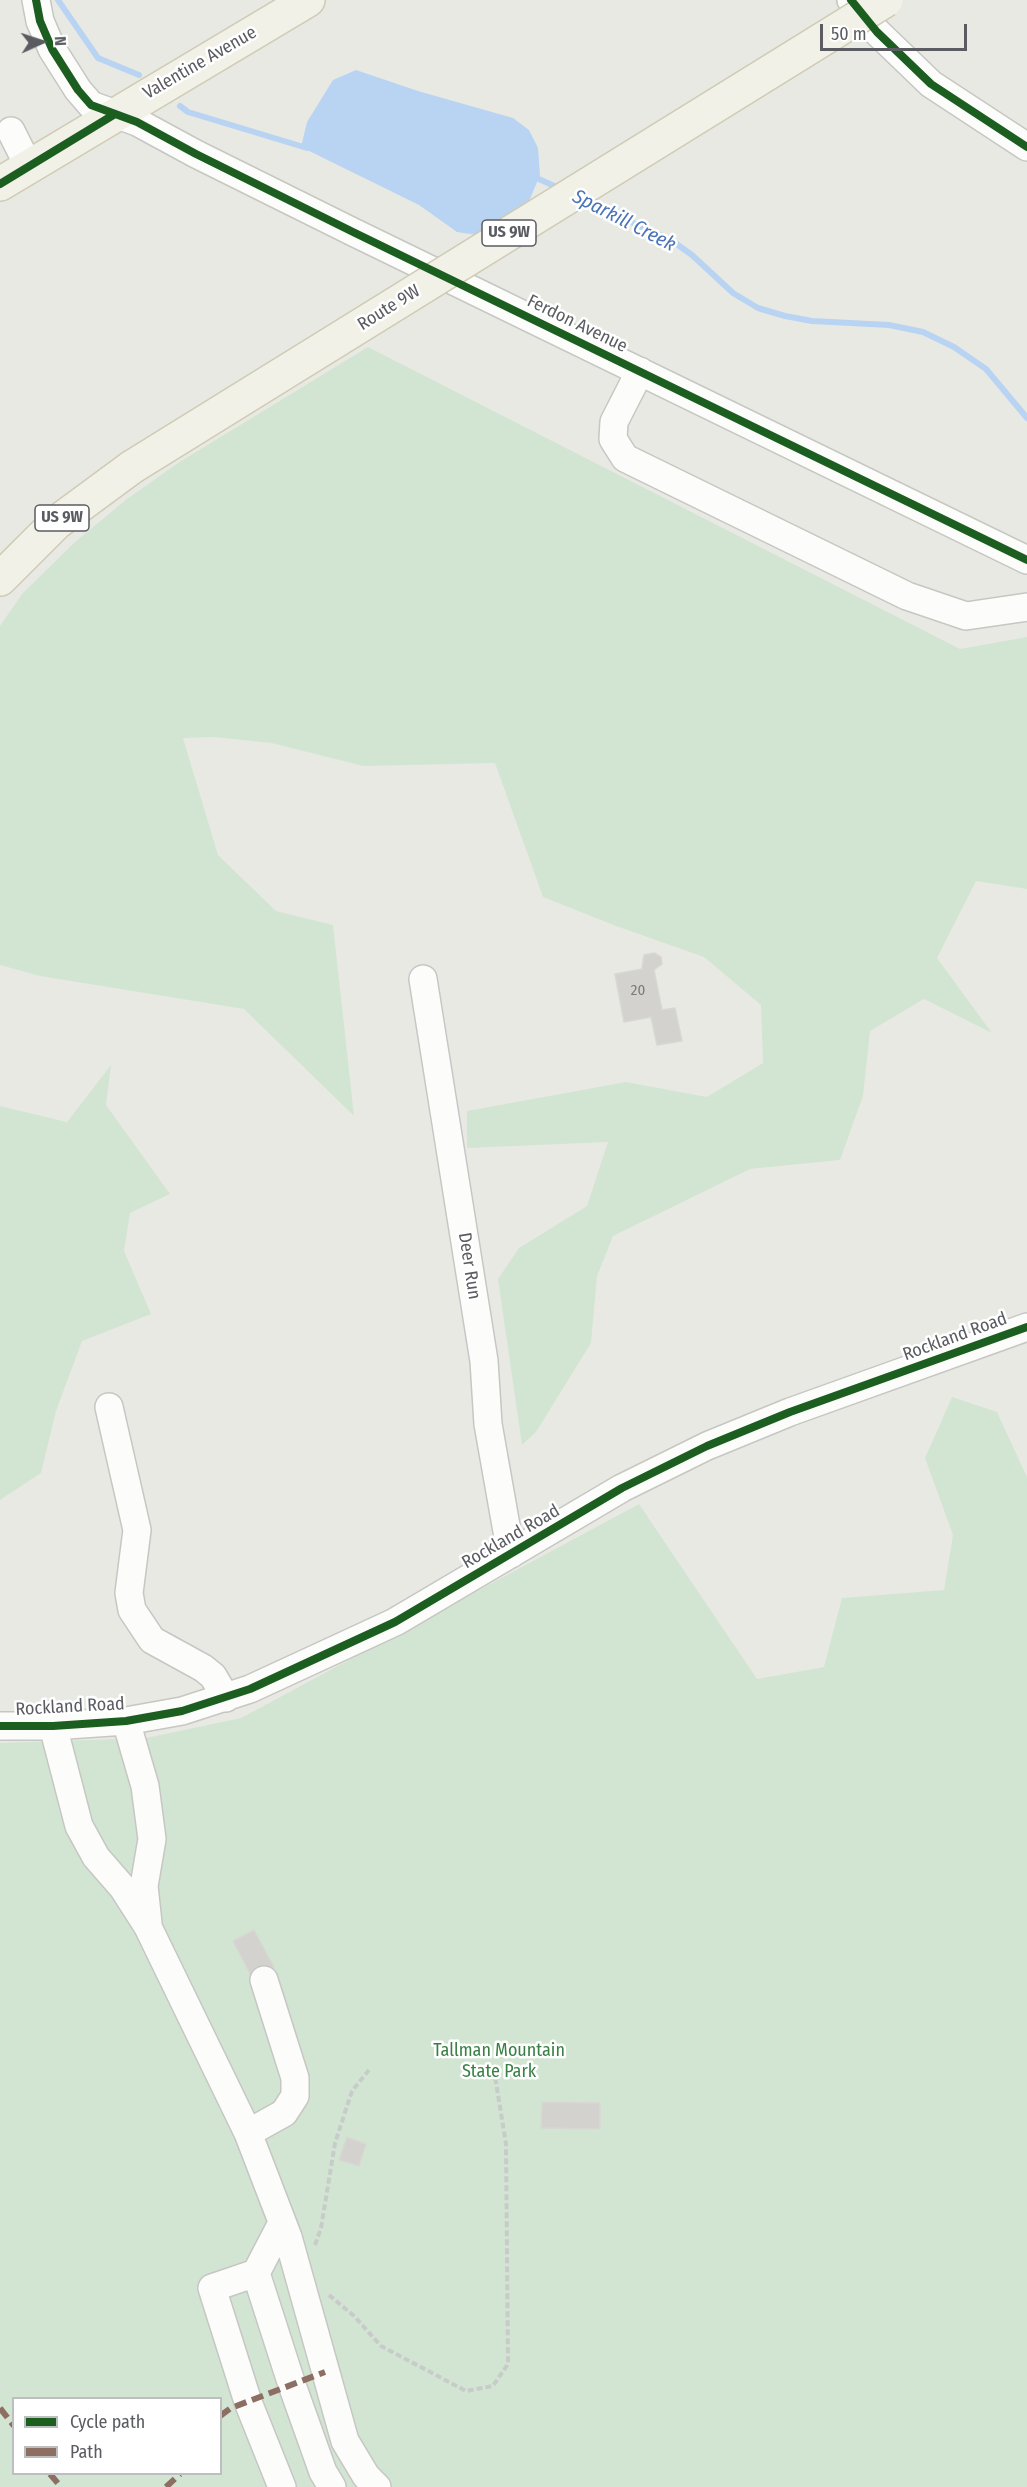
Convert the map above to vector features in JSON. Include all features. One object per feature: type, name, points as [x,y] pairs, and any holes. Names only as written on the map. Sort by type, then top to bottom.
[{"type":"main road","name":"Valentine Avenue","points":[[0,184],[160,86],[308,0]]},
{"type":"main road","name":"Route 9W","points":[[0,579],[56,523],[132,466],[886,0]]},
{"type":"street","name":"Ferdon Avenue","points":[[36,0],[47,40],[78,90],[91,105],[138,122],[256,185],[1027,560]]},
{"type":"street","points":[[851,0],[877,32],[932,84],[1027,147]]},
{"type":"street","points":[[11,131],[29,167]]},
{"type":"street","points":[[640,371],[614,422],[613,439],[625,458],[908,596],[966,616],[1027,607]]},
{"type":"street","name":"Deer Run","points":[[423,978],[484,1361],[488,1424],[511,1554]]},
{"type":"street","name":"Rockland Road","points":[[0,1726],[53,1726],[126,1720],[182,1711],[226,1698],[396,1622],[622,1488],[707,1446],[790,1412],[1027,1327]]},
{"type":"street","points":[[109,1407],[119,1441],[137,1530],[129,1593],[132,1610],[152,1640],[203,1668],[213,1676],[226,1698]]},
{"type":"street","points":[[126,1720],[145,1786],[152,1839],[144,1886],[148,1927]]},
{"type":"street","points":[[53,1726],[79,1826],[96,1857],[123,1888],[148,1927],[248,2133],[293,2256],[345,2441],[366,2476],[377,2487]]},
{"type":"street","points":[[248,2133],[284,2113],[295,2096],[295,2078],[264,1980]]},
{"type":"street","points":[[282,2223],[256,2273],[212,2288],[248,2402],[282,2487]]},
{"type":"street","points":[[256,2273],[328,2480]]},
{"type":"street","points":[[298,2487],[328,2480],[356,2459]]},
{"type":"path","points":[[293,2256],[314,2247],[321,2228],[335,2143],[352,2091],[369,2070]]},
{"type":"path","points":[[302,2290],[320,2288],[354,2316],[381,2346],[466,2391],[493,2386],[508,2364],[506,2144],[494,2070]]},
{"type":"green space","points":[[368,347],[960,649],[1027,637],[1027,889],[976,881],[937,958],[992,1033],[924,999],[870,1031],[863,1096],[840,1160],[750,1169],[613,1236],[597,1276],[591,1343],[536,1432],[522,1445],[498,1279],[519,1248],[587,1206],[608,1142],[467,1148],[467,1111],[626,1082],[707,1097],[763,1063],[761,1005],[704,957],[543,897],[495,763],[363,766],[271,743],[214,737],[183,738],[218,855],[276,911],[333,925],[354,1116],[244,1009],[40,976],[0,965],[0,626],[22,594],[75,542],[127,499],[178,463]]},
{"type":"green space","points":[[111,1065],[106,1105],[170,1194],[130,1213],[124,1251],[151,1314],[82,1341],[56,1411],[41,1473],[0,1500],[0,1106],[67,1122]]},
{"type":"green space","name":"Tallman Mountain State Park","points":[[952,1397],[997,1412],[1027,1477],[1027,2487],[0,2487],[0,1743],[146,1738],[241,1718],[639,1504],[757,1679],[824,1667],[842,1598],[944,1590],[953,1535],[925,1458]]},
{"type":"water","points":[[356,70],[418,91],[513,118],[529,130],[538,148],[540,175],[530,199],[513,221],[484,236],[457,232],[419,205],[301,147],[307,122],[333,80]]},
{"type":"building","points":[[654,953],[661,957],[662,964],[654,970],[662,1010],[675,1008],[682,1041],[657,1045],[651,1017],[624,1022],[615,974],[642,969],[644,955]]},
{"type":"building","points":[[254,1930],[274,1967],[252,1978],[233,1941]]},
{"type":"building","points":[[542,2102],[600,2103],[600,2129],[541,2128]]},
{"type":"building","points":[[347,2137],[366,2144],[359,2166],[339,2160]]},
{"type":"waterway","name":"Sparkill Creek","points":[[58,0],[98,58],[139,75]]},
{"type":"waterway","name":"Sparkill Creek","points":[[180,106],[188,112],[307,148]]},
{"type":"waterway","name":"Sparkill Creek","points":[[532,176],[561,189]]},
{"type":"waterway","name":"Sparkill Creek","points":[[583,200],[671,240],[692,255],[733,293],[758,308],[812,321],[889,325],[923,332],[954,347],[986,369],[1027,418]]},
{"type":"marked path","points":[[222,2415],[231,2408],[325,2372]]},
{"type":"marked path","points":[[0,2408],[12,2423]]},
{"type":"marked path","points":[[51,2475],[61,2487]]},
{"type":"marked path","points":[[166,2487],[179,2475]]},
{"type":"cycle path","points":[[36,0],[40,21],[52,49],[78,90],[91,105],[137,122],[353,232],[1027,560]]},
{"type":"cycle path","points":[[851,0],[877,32],[931,84],[1027,147]]},
{"type":"cycle path","points":[[0,184],[115,114]]},
{"type":"cycle path","points":[[0,1726],[53,1726],[126,1721],[182,1711],[250,1689],[395,1622],[622,1488],[707,1446],[790,1412],[1027,1327]]}]
